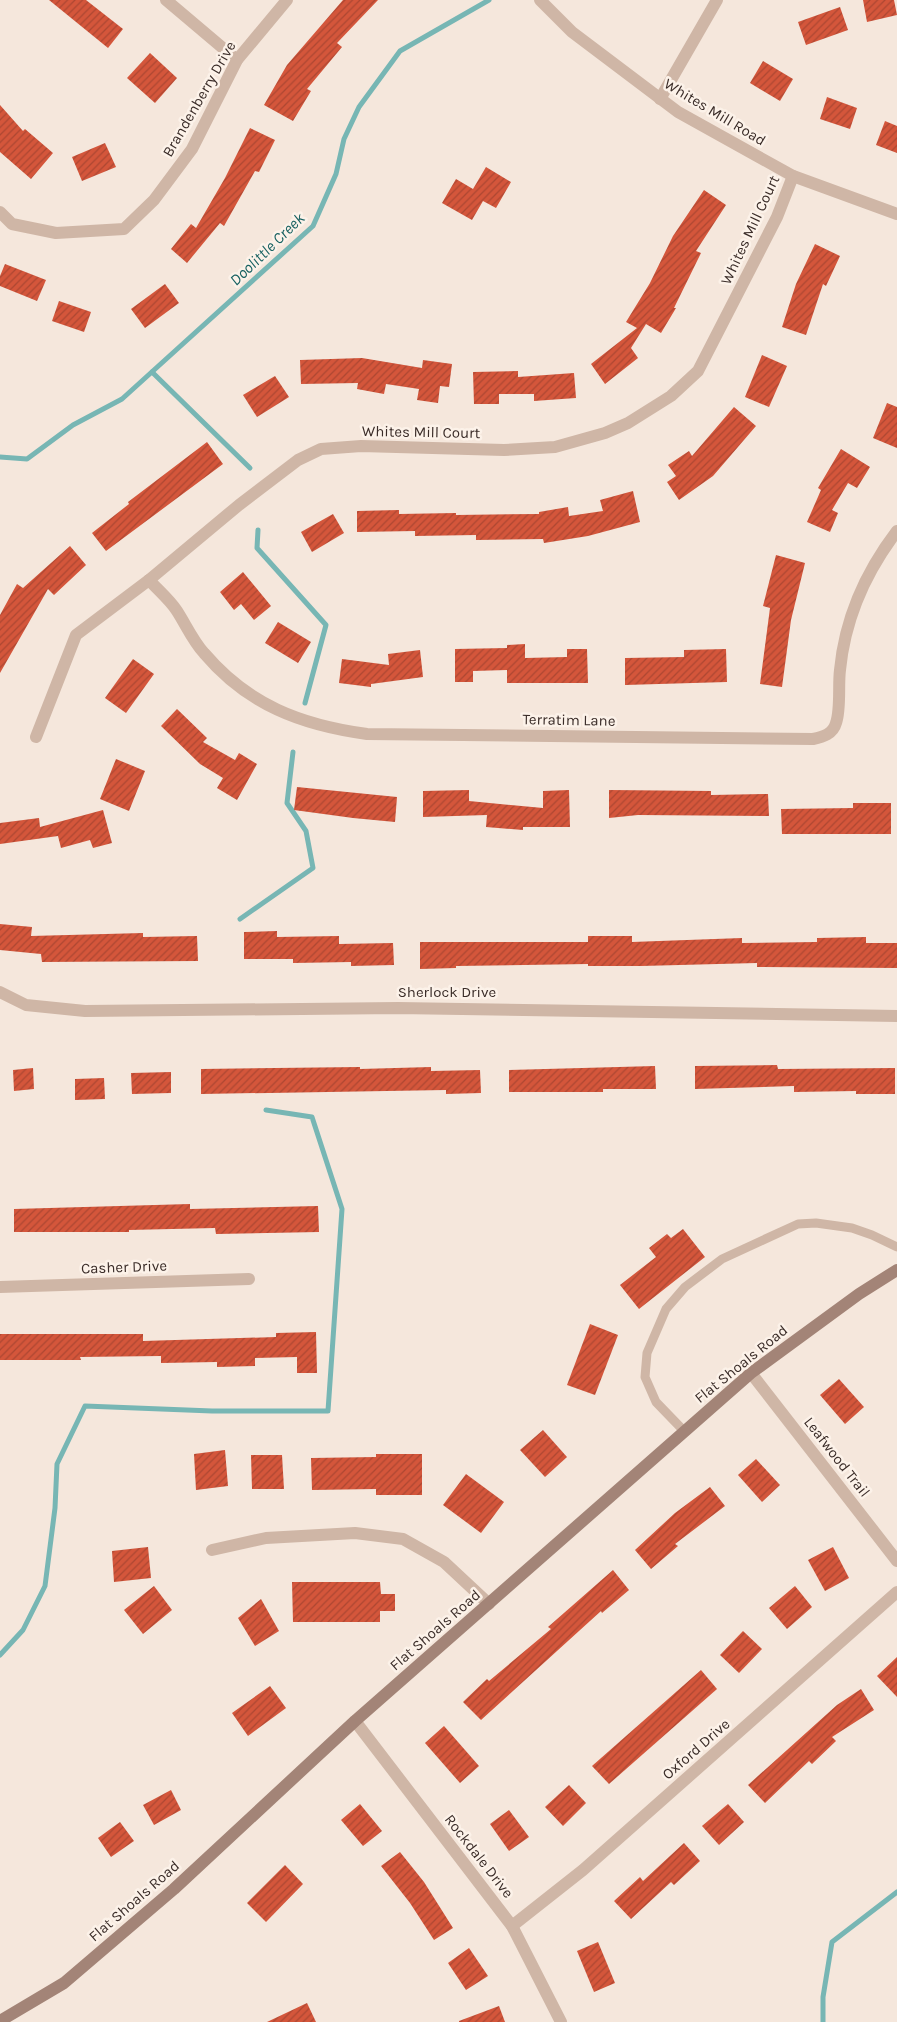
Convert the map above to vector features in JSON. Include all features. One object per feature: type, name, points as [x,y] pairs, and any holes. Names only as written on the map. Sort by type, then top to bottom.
[{"type":"main road","name":"Flat Shoals Road","points":[[0,2021],[64,1983],[174,1889],[355,1721],[751,1374],[859,1294],[897,1270]]},
{"type":"street","points":[[166,0],[237,60]]},
{"type":"street","name":"Brandenberry Drive","points":[[0,212],[12,224],[56,233],[124,229],[154,200],[192,148],[237,60],[287,0]]},
{"type":"street","name":"Whites Mill Road","points":[[540,0],[572,32],[678,112],[793,176],[897,214]]},
{"type":"street","points":[[660,99],[717,0]]},
{"type":"street","name":"Whites Mill Court","points":[[36,737],[76,635],[149,580],[239,505],[298,460],[321,450],[361,446],[504,450],[555,447],[605,433],[650,411],[671,396],[698,371],[777,217],[793,176]]},
{"type":"street","name":"Terratim Lane","points":[[149,580],[176,609],[202,652],[239,687],[283,713],[331,729],[367,734],[813,739],[826,736],[836,724],[840,670],[849,620],[869,573],[897,531]]},
{"type":"street","name":"Sherlock Drive","points":[[0,992],[26,1005],[86,1011],[398,1008],[897,1016]]},
{"type":"street","name":"Casher Drive","points":[[0,1286],[249,1279]]},
{"type":"street","name":"Leafwood Trail","points":[[751,1374],[897,1562]]},
{"type":"street","points":[[212,1550],[266,1538],[354,1533],[403,1539],[444,1562],[489,1604]]},
{"type":"street","name":"Oxford Drive","points":[[512,1926],[583,1870],[897,1592]]},
{"type":"street","name":"Rockdale Drive","points":[[355,1721],[512,1926],[561,2022]]},
{"type":"lane","points":[[684,1431],[656,1402],[648,1389],[645,1377],[647,1353],[666,1309],[685,1287],[722,1259],[798,1224],[816,1223],[852,1228],[897,1247]]},
{"type":"building","points":[[49,0],[86,0],[123,29],[108,48]]},
{"type":"building","points":[[343,0],[378,0],[337,43],[342,47],[307,89],[311,91],[293,121],[264,105],[287,65]]},
{"type":"building","points":[[863,0],[894,0],[897,15],[867,22]]},
{"type":"building","points":[[840,7],[848,30],[806,45],[798,22]]},
{"type":"building","points":[[150,53],[177,78],[155,103],[127,78]]},
{"type":"building","points":[[763,61],[793,79],[780,101],[750,83]]},
{"type":"building","points":[[827,97],[857,108],[850,129],[820,119]]},
{"type":"building","points":[[0,105],[23,131],[25,129],[53,153],[31,179],[0,152]]},
{"type":"building","points":[[885,121],[897,126],[897,153],[876,145]]},
{"type":"building","points":[[250,128],[275,140],[259,172],[255,171],[224,226],[220,223],[187,263],[171,249],[191,224],[196,228],[225,178]]},
{"type":"building","points":[[105,143],[116,167],[82,181],[72,157]]},
{"type":"building","points":[[486,167],[511,182],[496,208],[483,201],[472,220],[442,203],[456,179],[473,189]]},
{"type":"building","points":[[704,190],[726,205],[696,251],[701,253],[674,308],[676,308],[661,333],[646,324],[631,348],[638,358],[605,384],[591,364],[637,328],[626,322],[650,283],[673,236]]},
{"type":"building","points":[[815,244],[840,256],[826,286],[823,284],[806,335],[782,327],[796,284]]},
{"type":"building","points":[[5,264],[46,280],[37,301],[0,286],[0,276]]},
{"type":"building","points":[[165,284],[179,303],[145,328],[131,309]]},
{"type":"building","points":[[59,301],[91,312],[84,332],[52,321]]},
{"type":"building","points":[[762,355],[787,366],[769,407],[745,397]]},
{"type":"building","points":[[362,358],[422,368],[423,360],[452,364],[449,387],[440,386],[438,403],[417,400],[419,389],[386,384],[384,394],[357,389],[358,383],[301,384],[300,360]]},
{"type":"building","points":[[518,371],[518,377],[574,373],[576,398],[534,401],[534,394],[499,394],[499,404],[474,404],[473,372]]},
{"type":"building","points":[[275,376],[289,397],[257,417],[243,395]]},
{"type":"building","points":[[887,403],[897,407],[897,448],[873,438]]},
{"type":"building","points":[[734,407],[756,426],[713,476],[679,500],[667,482],[676,476],[668,465],[689,451],[692,456]]},
{"type":"building","points":[[207,442],[223,464],[106,551],[92,533],[129,504],[128,502]]},
{"type":"building","points":[[841,449],[870,467],[857,488],[848,483],[832,510],[838,513],[830,532],[807,522],[821,490],[818,488]]},
{"type":"building","points":[[633,491],[640,522],[588,536],[544,543],[543,539],[476,540],[476,535],[415,536],[415,531],[357,532],[357,511],[399,510],[399,514],[456,513],[456,515],[539,514],[539,512],[568,507],[569,516],[603,511],[600,500]]},
{"type":"building","points":[[333,514],[344,533],[312,552],[301,532]]},
{"type":"building","points":[[70,546],[86,565],[54,595],[48,589],[0,673],[0,615],[17,584],[23,588]]},
{"type":"building","points":[[776,555],[805,563],[791,620],[782,687],[760,684],[770,608],[763,606]]},
{"type":"building","points":[[243,572],[271,606],[254,620],[241,604],[234,610],[220,592]]},
{"type":"building","points":[[278,622],[311,642],[298,663],[265,643]]},
{"type":"building","points":[[525,644],[525,658],[567,657],[567,649],[587,649],[588,683],[507,683],[507,670],[473,671],[473,682],[455,682],[455,649],[507,648],[507,645]]},
{"type":"building","points":[[726,649],[727,682],[625,685],[625,658],[684,657],[684,650]]},
{"type":"building","points":[[420,650],[423,677],[371,684],[371,687],[339,683],[342,659],[389,665],[388,654]]},
{"type":"building","points":[[133,659],[154,674],[126,713],[105,698]]},
{"type":"building","points":[[177,709],[207,738],[203,742],[235,760],[239,753],[257,764],[237,800],[217,788],[223,778],[200,764],[161,726]]},
{"type":"building","points":[[116,759],[145,771],[129,811],[100,799]]},
{"type":"building","points":[[297,787],[397,797],[395,822],[294,810]]},
{"type":"building","points":[[469,790],[469,801],[543,808],[543,791],[569,790],[570,827],[523,827],[523,830],[486,827],[487,815],[423,817],[423,791]]},
{"type":"building","points":[[609,790],[711,791],[711,795],[768,794],[769,816],[638,815],[609,818]]},
{"type":"building","points":[[853,803],[891,803],[891,834],[782,834],[781,809],[853,808]]},
{"type":"building","points":[[103,810],[112,843],[93,848],[90,840],[61,848],[58,836],[0,844],[0,823],[39,818],[40,827]]},
{"type":"building","points":[[0,924],[32,927],[31,936],[143,933],[143,937],[197,936],[198,961],[42,962],[41,954],[0,950]]},
{"type":"building","points":[[277,931],[277,937],[339,936],[339,944],[393,943],[394,965],[351,966],[351,962],[293,963],[293,959],[244,959],[244,932]]},
{"type":"building","points":[[588,936],[632,936],[632,942],[742,938],[742,943],[817,942],[817,938],[866,937],[866,943],[897,943],[897,968],[757,967],[757,963],[641,966],[588,966],[588,964],[456,966],[456,968],[420,969],[420,942],[588,942]]},
{"type":"building","points":[[777,1065],[778,1069],[895,1068],[895,1094],[856,1094],[856,1091],[794,1092],[794,1086],[695,1089],[695,1066]]},
{"type":"building","points":[[655,1066],[656,1089],[603,1089],[603,1092],[509,1092],[509,1070]]},
{"type":"building","points":[[360,1067],[360,1069],[431,1067],[431,1071],[480,1070],[481,1093],[446,1094],[446,1090],[201,1094],[201,1069]]},
{"type":"building","points":[[33,1068],[34,1089],[14,1091],[13,1070]]},
{"type":"building","points":[[171,1072],[171,1093],[132,1094],[131,1073]]},
{"type":"building","points":[[104,1078],[105,1099],[75,1100],[75,1079]]},
{"type":"building","points":[[190,1204],[190,1209],[318,1206],[319,1232],[216,1234],[215,1228],[129,1230],[129,1232],[14,1232],[14,1209]]},
{"type":"building","points":[[683,1229],[705,1257],[639,1309],[620,1285],[656,1257],[649,1248],[667,1234],[671,1238]]},
{"type":"building","points":[[590,1324],[618,1335],[595,1395],[567,1385]]},
{"type":"building","points":[[316,1332],[317,1373],[297,1373],[297,1357],[255,1358],[255,1366],[217,1367],[217,1362],[161,1363],[161,1356],[80,1357],[81,1360],[0,1360],[0,1334],[143,1334],[143,1341],[276,1337],[276,1333]]},
{"type":"building","points":[[839,1379],[864,1407],[845,1424],[820,1395]]},
{"type":"building","points":[[543,1430],[567,1457],[545,1477],[520,1450]]},
{"type":"building","points":[[225,1450],[228,1486],[196,1490],[194,1454]]},
{"type":"building","points":[[376,1454],[422,1454],[422,1495],[376,1495],[376,1489],[312,1490],[311,1458],[376,1457]]},
{"type":"building","points":[[251,1455],[282,1455],[284,1489],[252,1489]]},
{"type":"building","points":[[756,1459],[780,1485],[762,1502],[738,1475]]},
{"type":"building","points":[[466,1474],[504,1502],[481,1533],[443,1505]]},
{"type":"building","points":[[710,1487],[725,1506],[675,1544],[678,1546],[651,1569],[635,1550],[675,1513]]},
{"type":"building","points":[[148,1547],[151,1578],[114,1582],[112,1551]]},
{"type":"building","points":[[833,1547],[849,1578],[825,1591],[808,1560]]},
{"type":"building","points":[[613,1570],[629,1590],[602,1613],[601,1611],[481,1720],[463,1702],[487,1679],[489,1681],[551,1629],[548,1627]]},
{"type":"building","points":[[292,1582],[380,1582],[381,1594],[395,1594],[395,1611],[380,1611],[380,1622],[293,1622]]},
{"type":"building","points":[[154,1586],[172,1610],[143,1634],[124,1610]]},
{"type":"building","points":[[795,1586],[812,1607],[787,1629],[769,1608]]},
{"type":"building","points":[[261,1599],[279,1631],[255,1646],[238,1618]]},
{"type":"building","points":[[743,1631],[762,1649],[739,1673],[720,1655]]},
{"type":"building","points":[[897,1657],[897,1697],[877,1676]]},
{"type":"building","points":[[701,1670],[717,1689],[609,1784],[592,1766]]},
{"type":"building","points":[[270,1686],[286,1708],[248,1736],[232,1713]]},
{"type":"building","points":[[861,1689],[874,1710],[832,1737],[836,1741],[812,1764],[809,1761],[765,1803],[748,1785],[837,1705]]},
{"type":"building","points":[[444,1726],[479,1766],[460,1783],[425,1743]]},
{"type":"building","points":[[569,1785],[586,1803],[563,1826],[545,1807]]},
{"type":"building","points":[[171,1790],[181,1810],[154,1825],[143,1805]]},
{"type":"building","points":[[360,1804],[382,1831],[363,1846],[341,1820]]},
{"type":"building","points":[[728,1804],[744,1822],[719,1845],[702,1826]]},
{"type":"building","points":[[509,1810],[529,1837],[509,1851],[490,1824]]},
{"type":"building","points":[[120,1822],[134,1841],[111,1857],[98,1838]]},
{"type":"building","points":[[684,1843],[700,1861],[674,1885],[671,1882],[631,1919],[614,1901],[640,1877],[643,1881]]},
{"type":"building","points":[[400,1852],[424,1882],[453,1928],[434,1940],[410,1903],[381,1866]]},
{"type":"building","points":[[285,1865],[303,1884],[266,1922],[247,1903]]},
{"type":"building","points":[[598,1942],[615,1983],[594,1992],[577,1951]]},
{"type":"building","points":[[469,1948],[488,1976],[466,1990],[448,1963]]},
{"type":"building","points":[[307,2003],[316,2022],[267,2022]]},
{"type":"building","points":[[499,2006],[505,2022],[459,2022],[459,2021]]},
{"type":"waterway","name":"Doolittle Creek","points":[[0,457],[27,459],[73,425],[122,399],[313,226],[336,174],[344,139],[359,107],[400,51],[489,0]]},
{"type":"waterway","points":[[152,372],[250,468]]},
{"type":"waterway","points":[[258,530],[257,548],[326,625],[305,703]]},
{"type":"waterway","points":[[240,919],[313,868],[306,831],[287,803],[293,752]]},
{"type":"waterway","points":[[0,1655],[23,1630],[45,1586],[55,1508],[57,1464],[85,1406],[212,1411],[328,1411],[342,1209],[312,1117],[266,1110]]},
{"type":"waterway","points":[[823,2022],[823,1997],[832,1942],[897,1892]]}]
